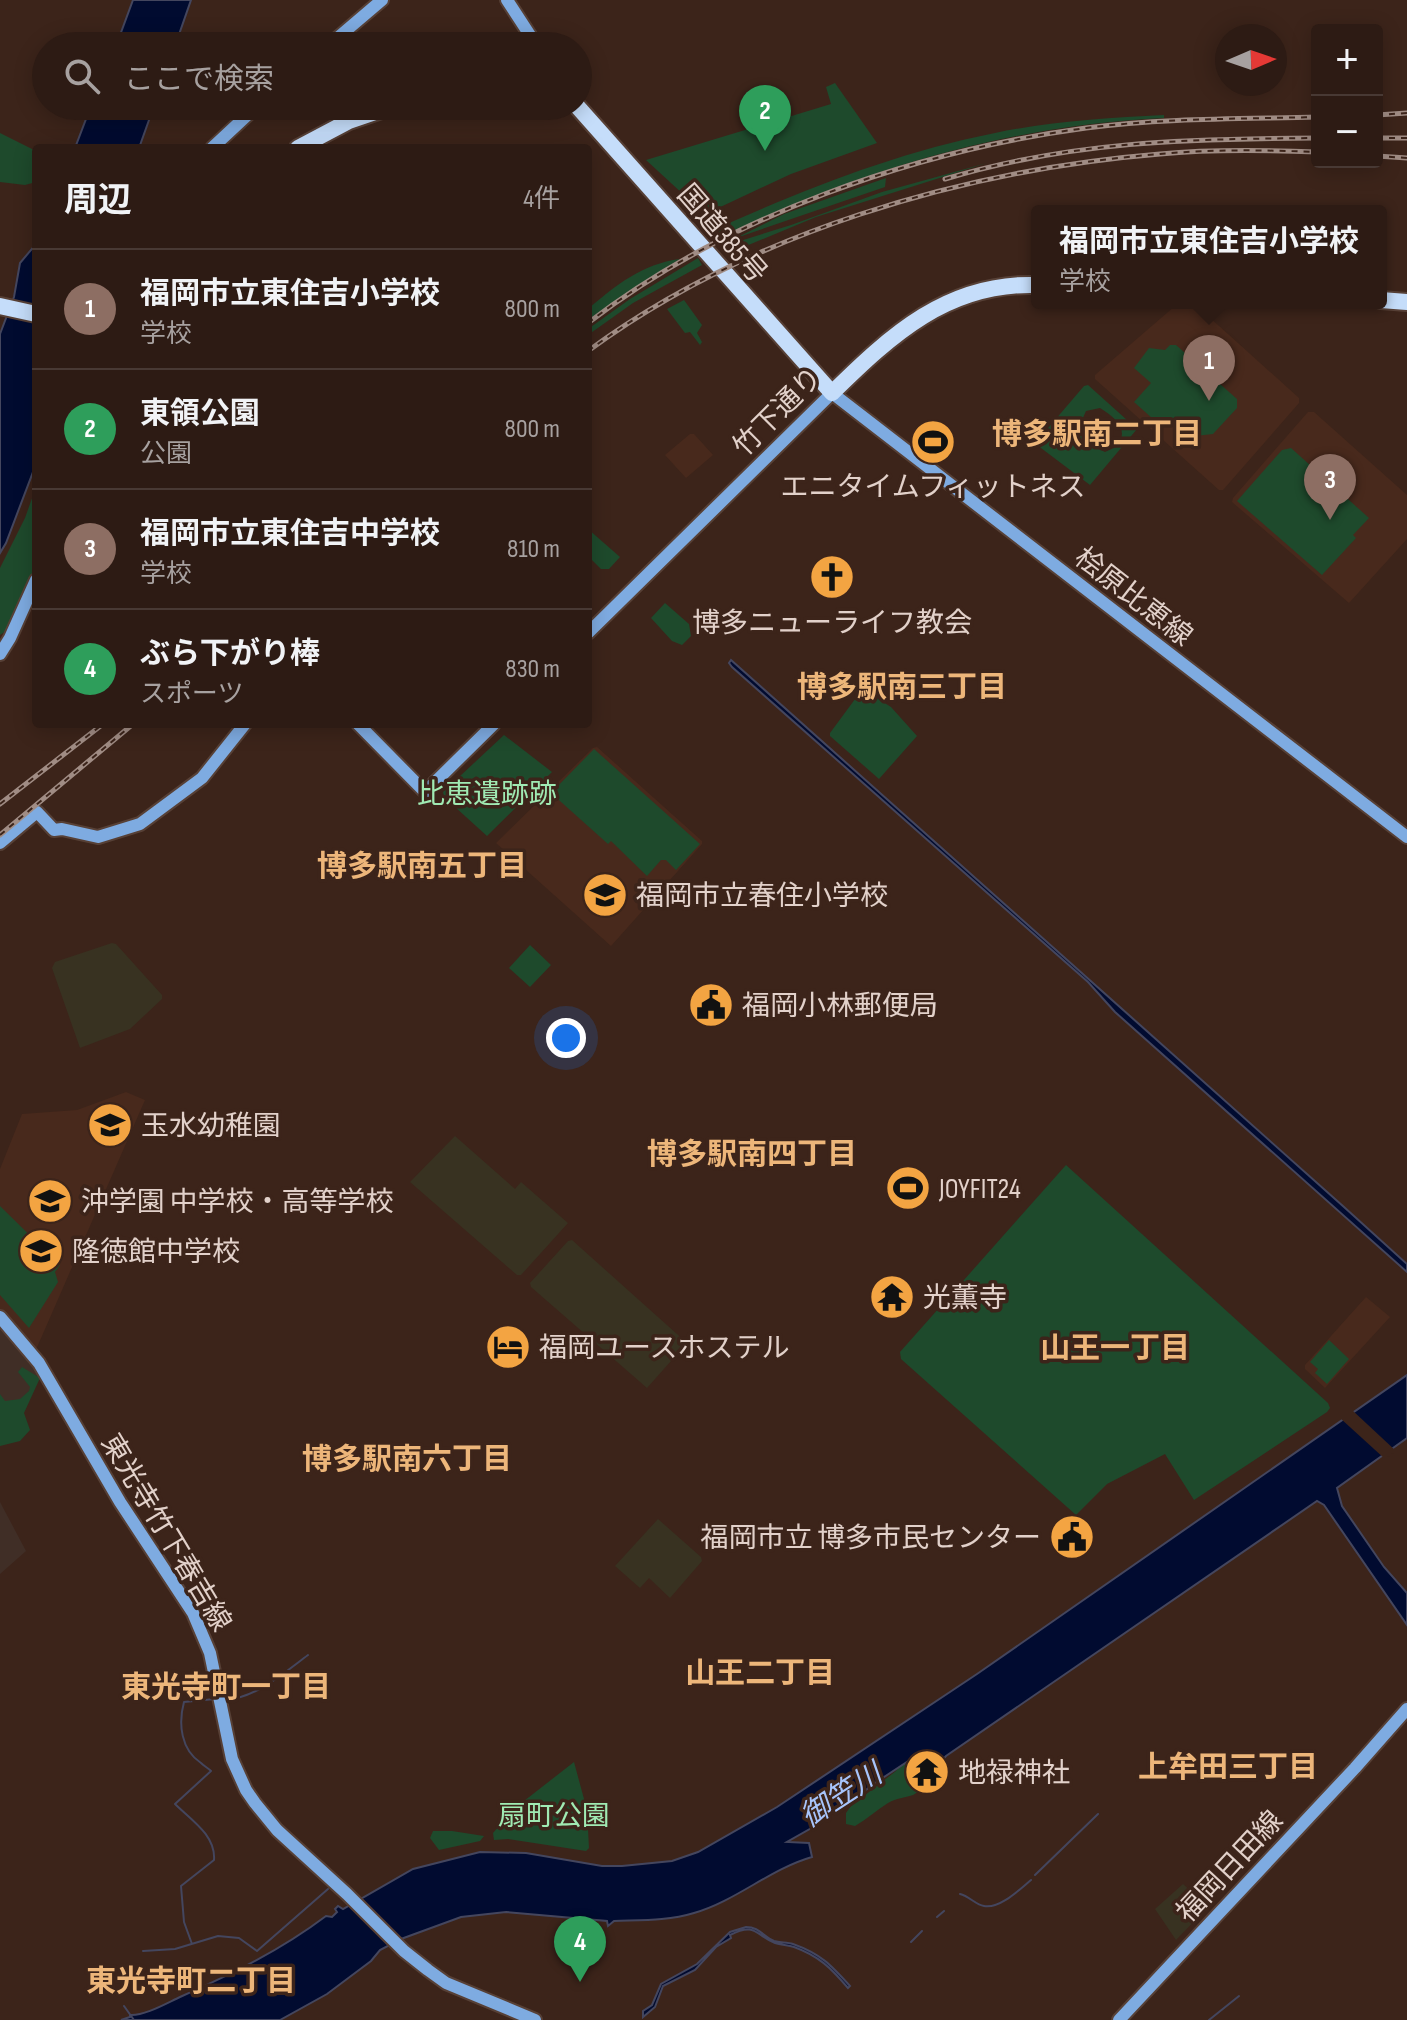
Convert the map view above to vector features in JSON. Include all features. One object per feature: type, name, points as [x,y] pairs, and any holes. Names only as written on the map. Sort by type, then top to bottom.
[{"type":"highway","points":[[306,144],[352,120]]},
{"type":"highway","name":"国道385号","points":[[589,120],[832,393]]},
{"type":"highway","name":"竹下通り","points":[[832,393],[891,336],[927,313],[983,292],[1031,285]]},
{"type":"highway","points":[[1387,300],[1407,302]]},
{"type":"highway","points":[[0,306],[32,313]]},
{"type":"main road","points":[[344,32],[382,0]]},
{"type":"main road","points":[[507,0],[528,32]]},
{"type":"main road","points":[[216,144],[242,120]]},
{"type":"main road","name":"竹下通り","points":[[592,629],[832,393]]},
{"type":"main road","name":"桧原比恵線","points":[[832,393],[1407,837]]},
{"type":"main road","points":[[0,654],[32,589]]},
{"type":"main road","points":[[0,843],[37,812],[54,830],[98,837],[140,824],[202,778],[242,728]]},
{"type":"main road","points":[[362,728],[425,792],[490,728]]},
{"type":"main road","name":"東光寺竹下春吉線","points":[[0,1317],[39,1363],[120,1502],[193,1613],[210,1653],[229,1747],[246,1790],[277,1830],[404,1951],[446,1983],[535,2020]]},
{"type":"main road","name":"福岡日田線","points":[[1119,2020],[1407,1709]]},
{"type":"shaded area","points":[[1172,309],[1200,309],[1299,398],[1299,403],[1223,490],[1219,490],[1095,379],[1095,375]]},
{"type":"shaded area","points":[[1308,412],[1314,412],[1407,495],[1407,539],[1349,603],[1232,502]]},
{"type":"shaded area","points":[[694,434],[713,455],[686,478],[665,455]]},
{"type":"shaded area","name":"福岡市立春住小学校","points":[[597,747],[702,841],[611,946],[496,843]]},
{"type":"shaded area","points":[[112,943],[162,995],[162,999],[130,1029],[80,1048],[52,968],[55,962]]},
{"type":"shaded area","name":"沖学園 中学校・高等学校","points":[[126,1092],[145,1100],[35,1352],[0,1310],[0,1169],[22,1114],[77,1110]]},
{"type":"shaded area","points":[[455,1136],[515,1189],[521,1182],[568,1223],[521,1275],[517,1275],[410,1182]]},
{"type":"shaded area","points":[[572,1240],[687,1343],[647,1388],[531,1287],[530,1283]]},
{"type":"shaded area","points":[[1366,1297],[1390,1317],[1325,1388],[1305,1369],[1305,1365]]},
{"type":"shaded area","points":[[0,1324],[40,1373],[0,1440]]},
{"type":"shaded area","points":[[0,1502],[26,1551],[0,1574]]},
{"type":"shaded area","points":[[658,1519],[702,1561],[670,1598],[649,1578],[640,1588],[615,1566]]},
{"type":"shaded area","points":[[1183,1884],[1208,1907],[1176,1940],[1155,1909]]},
{"type":"green space","points":[[835,83],[877,143],[791,174],[714,210],[697,207],[646,160],[831,104],[826,87]]},
{"type":"green space","points":[[1164,115],[1164,118],[1048,130],[934,156],[822,193],[715,241],[707,233],[848,175],[957,141],[1058,123]]},
{"type":"green space","points":[[0,133],[32,149],[32,183],[0,182]]},
{"type":"green space","points":[[987,163],[816,217],[727,254],[721,247],[882,192]]},
{"type":"green space","points":[[886,178],[885,187],[736,238],[784,214]]},
{"type":"green space","points":[[698,258],[702,265],[633,303],[592,332],[592,326]]},
{"type":"green space","points":[[680,259],[592,317],[592,306],[619,284],[666,262]]},
{"type":"green space","points":[[684,300],[702,325],[697,333],[702,342],[700,345],[690,332],[685,333],[667,309]]},
{"type":"green space","points":[[1170,345],[1176,345],[1237,399],[1237,408],[1213,434],[1195,436],[1176,425],[1162,427],[1134,402],[1151,383],[1134,368],[1149,348],[1165,350]]},
{"type":"green space","points":[[1088,385],[1137,429],[1090,485],[1037,445],[1037,441]],"holes":[[[1100,408],[1115,419],[1122,433],[1118,446],[1105,452],[1090,445],[1078,429],[1086,411]]]},
{"type":"green space","points":[[1291,448],[1369,518],[1353,535],[1356,538],[1322,575],[1237,501],[1282,450]]},
{"type":"green space","points":[[32,498],[32,574],[6,631],[0,635],[0,568]]},
{"type":"green space","points":[[592,532],[620,557],[609,569],[601,569],[592,560]]},
{"type":"green space","points":[[665,603],[689,624],[691,636],[682,645],[672,641],[651,618]]},
{"type":"green space","points":[[864,690],[891,707],[917,736],[879,779],[830,736]]},
{"type":"green space","name":"比恵遺跡跡","points":[[504,735],[552,772],[487,836],[444,797],[443,792]]},
{"type":"green space","points":[[594,749],[700,844],[676,870],[666,860],[661,860],[647,876],[611,841],[608,844],[551,793]]},
{"type":"green space","points":[[530,945],[551,965],[530,987],[509,968]]},
{"type":"green space","points":[[1066,1165],[1328,1403],[1330,1408],[1327,1412],[1194,1500],[1165,1454],[1107,1484],[1076,1515],[901,1359],[900,1352]]},
{"type":"green space","points":[[0,1206],[60,1265],[55,1272],[58,1282],[29,1328],[0,1295]]},
{"type":"green space","points":[[1329,1340],[1349,1359],[1327,1384],[1315,1373],[1318,1369],[1310,1362]]},
{"type":"green space","points":[[22,1367],[40,1378],[24,1413],[30,1430],[20,1441],[0,1446],[0,1394],[5,1401],[20,1399],[29,1391],[30,1387],[18,1372]]},
{"type":"green space","points":[[920,1748],[941,1754],[943,1762],[925,1785],[913,1795],[888,1803],[855,1826],[846,1824],[846,1813],[851,1806]]},
{"type":"green space","name":"扇町公園","points":[[574,1762],[587,1810],[589,1848],[586,1851],[508,1839],[494,1840],[493,1833],[515,1808]]},
{"type":"green space","points":[[433,1831],[484,1836],[480,1841],[439,1850],[430,1838]]},
{"type":"water","points":[[133,0],[191,0],[180,32],[121,32]]},
{"type":"water","points":[[86,120],[149,120],[140,144],[77,144]]},
{"type":"water","points":[[32,249],[32,475],[0,553],[0,334],[14,297],[20,263]]},
{"type":"water","points":[[731,660],[1407,1264],[1407,1272],[1115,1012],[1088,982],[732,667],[729,663]]},
{"type":"water","name":"御笠川","points":[[1407,1375],[1407,1438],[1337,1488],[1342,1506],[1384,1567],[1407,1593],[1407,1625],[1324,1505],[1317,1501],[946,1756],[939,1764],[930,1762],[933,1752],[922,1752],[846,1806],[833,1810],[822,1822],[787,1842],[809,1843],[812,1857],[782,1869],[709,1908],[654,1920],[614,1921],[608,1926],[607,1921],[506,1912],[461,1917],[380,1950],[371,1961],[327,1994],[280,2020],[121,2020],[155,2009],[274,1951],[326,1916],[332,1917],[338,1906],[343,1909],[413,1869],[480,1852],[526,1853],[602,1866],[622,1866],[672,1861],[698,1852],[777,1807],[977,1674]]},
{"type":"water","points":[[746,1927],[758,1930],[774,1941],[793,1944],[811,1952],[831,1966],[850,1986],[848,1988],[811,1954],[775,1943],[755,1931],[745,1930],[730,1935],[731,1938],[716,1947],[695,1970],[663,1986],[655,2007],[643,2017],[643,2011],[652,2005],[661,1984],[697,1964],[730,1932]]},
{"type":"pier","points":[[1352,1410],[1396,1451],[1385,1459],[1340,1418]]},
{"type":"waterway","points":[[225,1700],[259,1690],[308,1655]]},
{"type":"waterway","points":[[192,1944],[184,1922],[181,1886],[214,1860],[214,1851],[201,1828],[175,1804],[211,1771],[189,1751],[181,1719],[184,1702],[215,1699]]},
{"type":"waterway","points":[[1035,1875],[1098,1814]]},
{"type":"waterway","points":[[960,1894],[981,1905],[990,1906],[1009,1898],[1031,1880]]},
{"type":"waterway","points":[[143,1951],[175,1949],[218,1936],[239,1938],[257,1951],[328,1889]]},
{"type":"waterway","points":[[937,1917],[944,1911]]},
{"type":"waterway","points":[[911,1942],[922,1931]]},
{"type":"waterway","points":[[1209,2020],[1239,1996]]},
{"type":"waterway","points":[[124,2006],[134,2020]]},
{"type":"railway","points":[[1383,115],[1407,113]]},
{"type":"railway","points":[[592,320],[642,285],[761,220],[825,194],[955,153],[1021,139],[1115,125],[1311,117]]},
{"type":"railway","points":[[945,179],[992,166],[1084,150],[1175,141],[1311,138]]},
{"type":"railway","points":[[1383,138],[1407,138]]},
{"type":"railway","points":[[592,348],[650,309],[717,273],[787,241],[860,214],[935,192],[1085,162],[1199,151],[1311,152]]},
{"type":"railway","points":[[1383,156],[1407,158]]},
{"type":"railway","points":[[0,804],[98,728]]},
{"type":"railway","points":[[0,835],[128,728]]},
{"type":"place","name":"東領公園","points":[[765,151]]},
{"type":"place","name":"福岡市立東住吉小学校","points":[[1209,401]]},
{"type":"place","name":"エニタイムフィットネス","points":[[933,442]]},
{"type":"place","name":"福岡市立東住吉中学校","points":[[1330,520]]},
{"type":"place","name":"博多ニューライフ教会","points":[[832,577]]},
{"type":"place","name":"福岡市立春住小学校","points":[[605,895]]},
{"type":"place","name":"福岡小林郵便局","points":[[711,1005]]},
{"type":"place","name":"玉水幼稚園","points":[[110,1125]]},
{"type":"place","name":"JOYFIT24","points":[[908,1188]]},
{"type":"place","name":"沖学園 中学校・高等学校","points":[[50,1201]]},
{"type":"place","name":"隆徳館中学校","points":[[41,1251]]},
{"type":"place","name":"光薫寺","points":[[892,1297]]},
{"type":"place","name":"福岡ユースホステル","points":[[508,1347]]},
{"type":"place","name":"福岡市立 博多市民センター","points":[[1072,1537]]},
{"type":"place","name":"地禄神社","points":[[927,1772]]},
{"type":"place","name":"ぶら下がり棒","points":[[580,1982]]},
{"type":"district","name":"博多駅南二丁目","points":[[1097,434]]},
{"type":"district","name":"博多駅南三丁目","points":[[902,687]]},
{"type":"district","name":"博多駅南五丁目","points":[[422,866]]},
{"type":"district","name":"博多駅南四丁目","points":[[752,1154]]},
{"type":"district","name":"山王一丁目","points":[[1115,1348]]},
{"type":"district","name":"博多駅南六丁目","points":[[407,1459]]},
{"type":"district","name":"山王二丁目","points":[[760,1673]]},
{"type":"district","name":"東光寺町一丁目","points":[[226,1687]]},
{"type":"district","name":"上牟田三丁目","points":[[1228,1767]]},
{"type":"district","name":"東光寺町二丁目","points":[[191,1981]]}]
